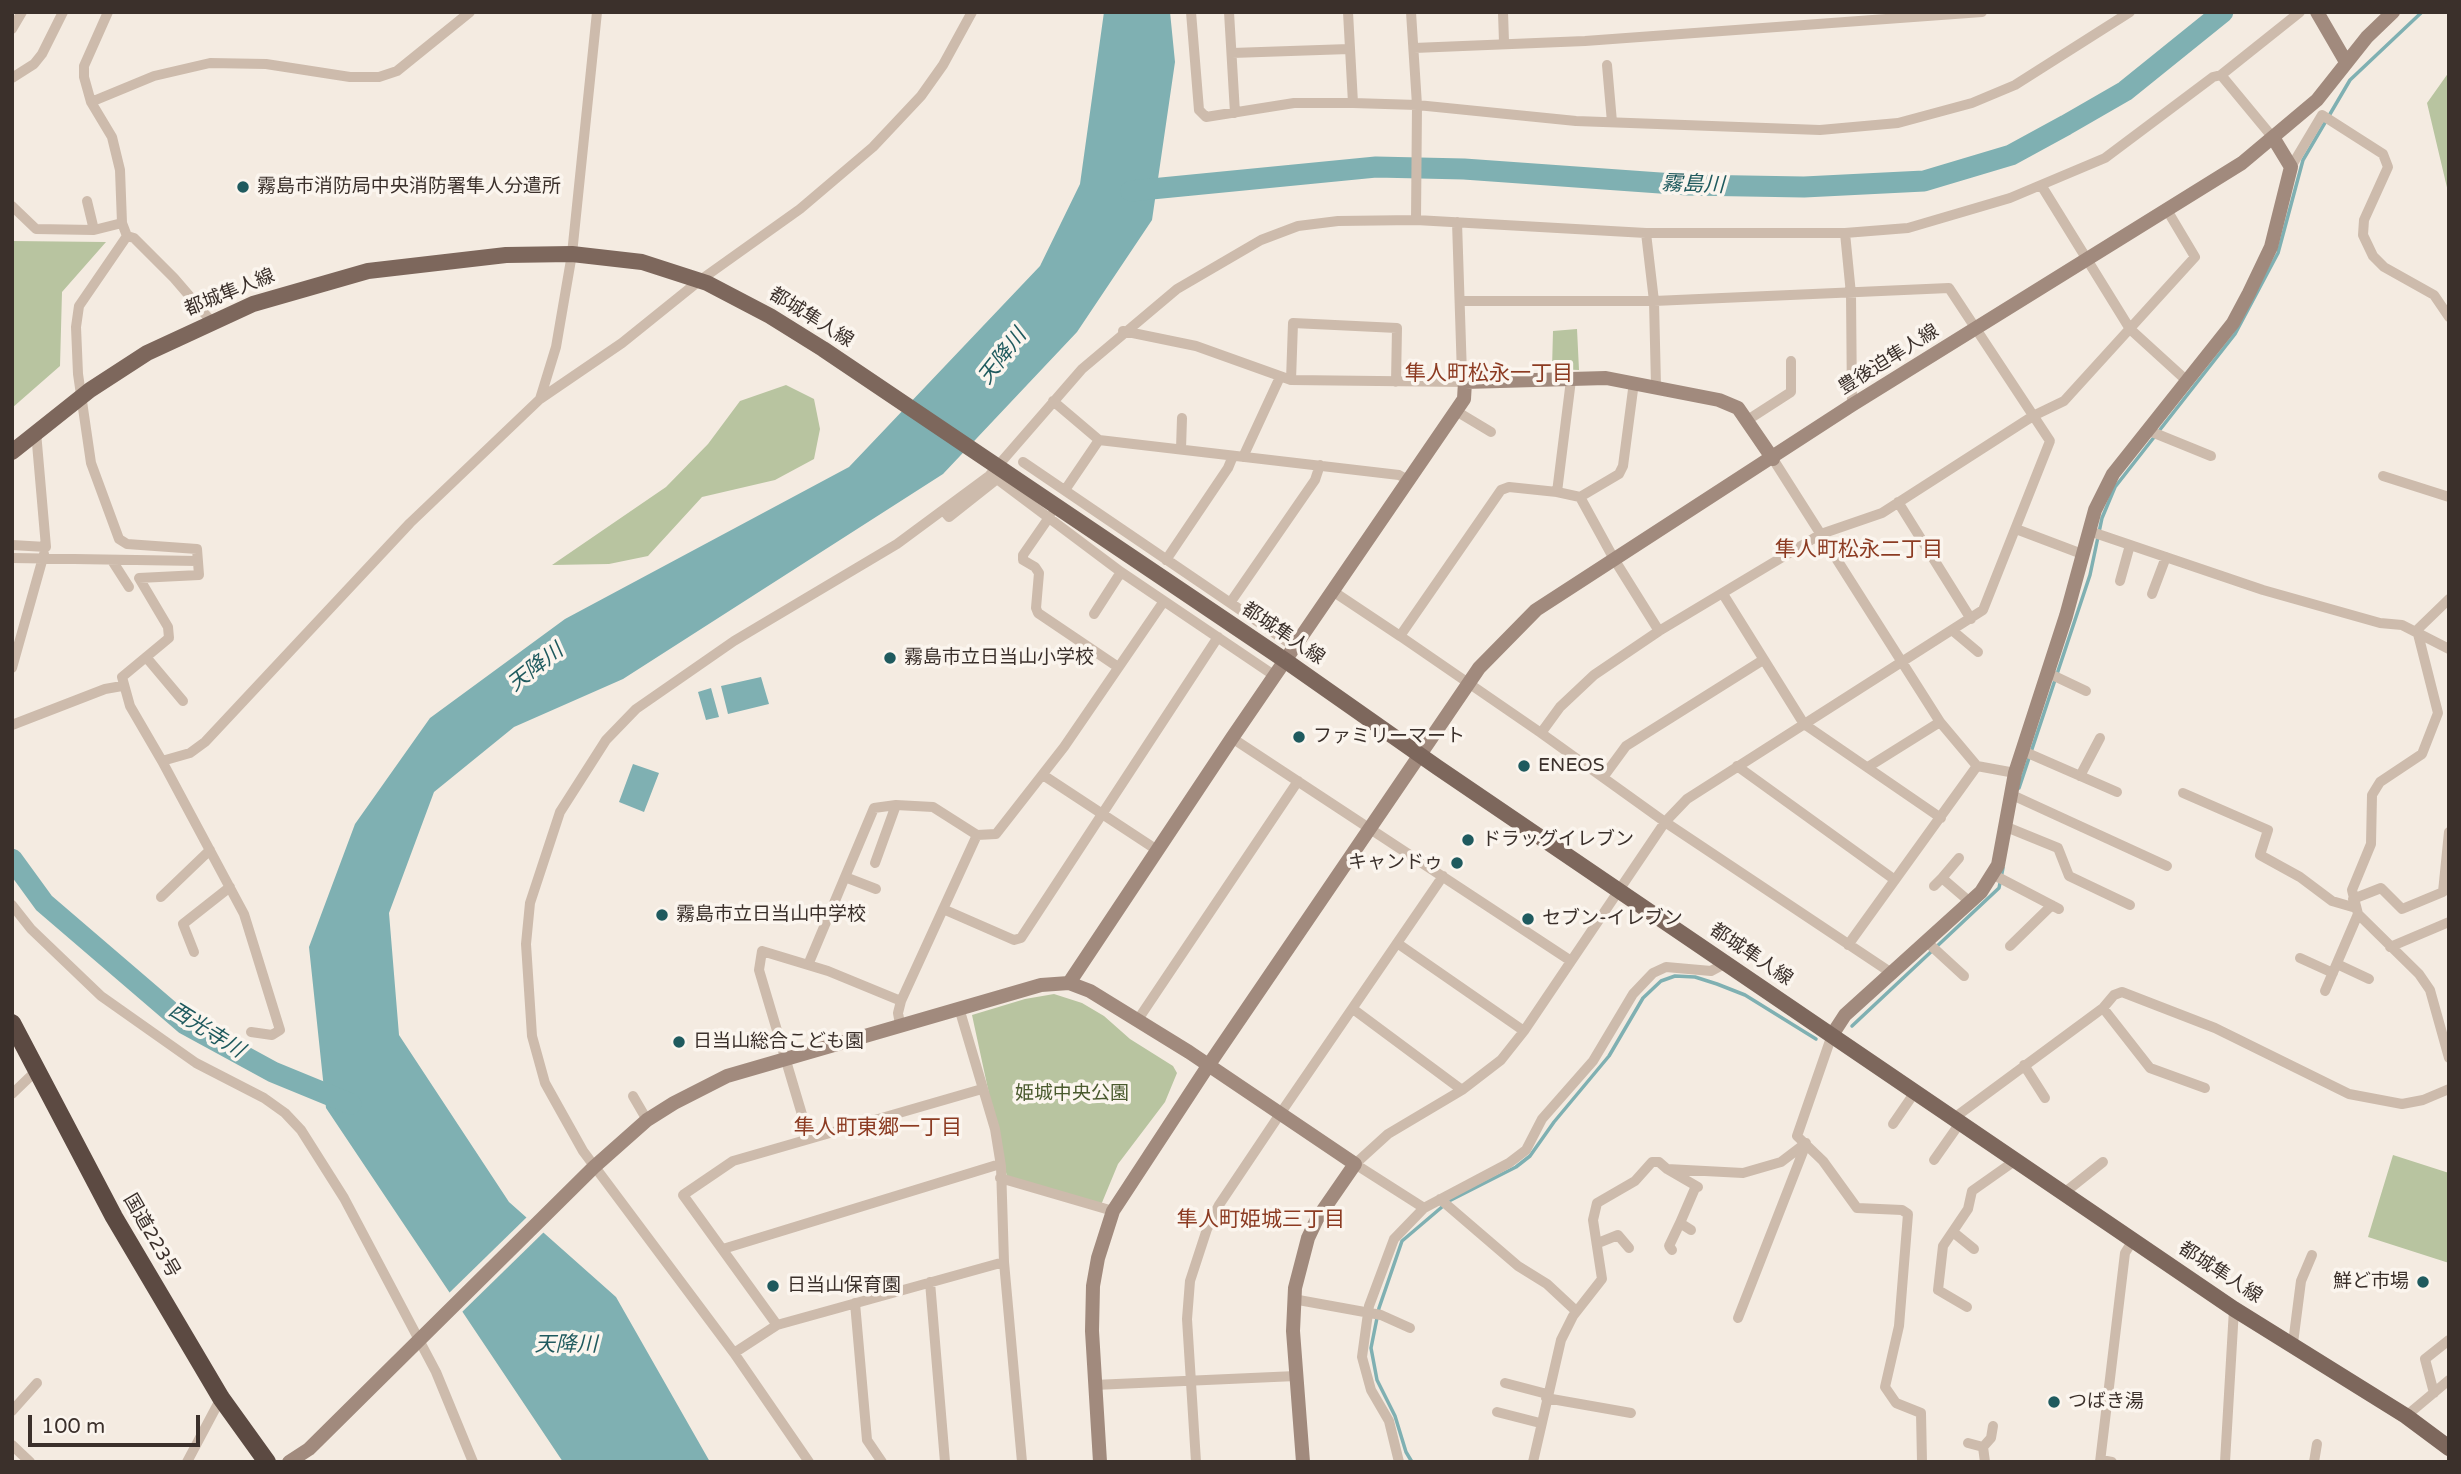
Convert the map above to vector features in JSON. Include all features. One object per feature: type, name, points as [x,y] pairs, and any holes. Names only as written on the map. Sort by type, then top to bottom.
[{"type":"highway","name":"国道223号","points":[[12,1023],[114,1217],[221,1398],[267,1462]]},
{"type":"main road","name":"都城隼人線","points":[[12,452],[90,390],[147,353],[211,321],[305,287],[368,271],[506,255],[572,254],[642,262],[703,282],[788,327],[994,464],[1290,654],[1420,755],[2234,1309],[2406,1416],[2449,1448]]},
{"type":"street","points":[[12,29],[22,12]]},
{"type":"street","points":[[12,78],[42,54],[63,12]]},
{"type":"street","points":[[94,12],[107,15],[84,66],[91,102],[112,137],[120,170],[122,223],[127,236]]},
{"type":"street","points":[[91,102],[154,76],[210,63],[266,64],[350,77],[379,77],[397,71],[470,12]]},
{"type":"street","points":[[541,400],[556,347],[572,254],[597,12]]},
{"type":"street","points":[[162,761],[190,753],[205,742],[410,523],[541,400],[622,343],[800,209],[873,147],[921,96],[943,65],[972,12]]},
{"type":"street","points":[[1191,12],[1200,112],[1208,117],[1294,103],[1353,103],[1612,122],[1820,130],[1898,123],[1972,103],[2015,85],[2130,12]]},
{"type":"street","points":[[1229,12],[1235,113]]},
{"type":"street","points":[[1348,12],[1353,103]]},
{"type":"street","points":[[1411,12],[1417,107],[1416,217]]},
{"type":"street","points":[[1503,12],[1504,42]]},
{"type":"street","points":[[1413,48],[1504,42],[1585,41],[1982,12]]},
{"type":"street","points":[[809,1462],[734,1353],[592,1169],[563,1121],[545,1083],[532,1036],[526,981],[530,903],[560,812],[606,740],[658,691],[734,641],[897,544],[943,510],[994,464],[1124,331],[1188,282],[1261,240],[1286,230],[1325,222],[1416,217],[1457,222],[1646,233],[1845,233],[1908,228],[2010,198],[2105,158],[2213,77],[2221,75],[2300,12]]},
{"type":"street","points":[[2317,12],[2346,62]]},
{"type":"street","name":"豊後迫隼人線","points":[[1100,1462],[1094,1385],[1093,1286],[1098,1258],[1113,1212],[1208,1066],[1479,668],[1536,610],[1773,459],[1852,405],[2242,163],[2274,139],[2317,100],[2346,62],[2393,12]]},
{"type":"street","points":[[1232,53],[1349,50]]},
{"type":"street","points":[[1607,65],[1612,122]]},
{"type":"street","points":[[2221,75],[2274,139],[2291,167]]},
{"type":"street","points":[[1922,1462],[1921,1413],[1896,1402],[1885,1387],[1899,1326],[1909,1214],[1902,1210],[1857,1208],[1806,1143],[1797,1136],[1832,1035],[1845,1015],[1928,943],[1970,902],[1993,874],[2009,828],[2015,796],[2015,774],[2048,673],[2082,554],[2095,533],[2095,510],[2113,474],[2233,323],[2271,247],[2291,167],[2322,114],[2383,154],[2388,167],[2364,220],[2363,234],[2373,256],[2384,267],[2434,295],[2449,317]]},
{"type":"street","points":[[2040,185],[2130,329],[2186,380]]},
{"type":"street","points":[[87,201],[94,230]]},
{"type":"street","points":[[12,206],[36,229],[94,230],[122,223]]},
{"type":"street","points":[[1541,733],[1560,707],[1594,675],[1659,631],[1821,534],[1882,513],[2033,416],[2064,401],[2195,257],[2167,210]]},
{"type":"street","points":[[1069,984],[1232,738],[1464,399],[1457,222]]},
{"type":"street","points":[[1646,233],[1654,301],[1656,386]]},
{"type":"street","points":[[1845,233],[1851,294],[1852,405]]},
{"type":"street","points":[[127,236],[134,238],[158,262],[211,321]]},
{"type":"street","points":[[127,236],[79,306],[76,327],[78,374],[91,463],[119,539],[127,544],[197,550],[200,575],[139,578],[168,626],[169,638],[122,677],[122,685],[244,914],[280,1030],[272,1035],[251,1032]]},
{"type":"street","points":[[1303,1462],[1293,1299],[1308,1238],[1328,1199],[1354,1164],[1388,1134],[1462,1090],[1501,1060],[1524,1031],[1665,822],[1687,799],[1983,610],[2049,441],[1949,288],[1654,301],[1460,301]]},
{"type":"street","points":[[1166,560],[1238,457],[1285,378],[1293,324],[1396,328],[1396,382]]},
{"type":"street","points":[[1124,331],[1196,346],[1285,378],[1396,382],[1606,378],[1719,400],[1738,408],[1940,722],[1977,766],[2015,774]]},
{"type":"street","points":[[1746,421],[1791,392],[1791,361]]},
{"type":"street","points":[[1557,492],[1571,380]]},
{"type":"street","points":[[1400,636],[1501,490],[1509,487],[1580,497],[1619,474],[1623,466],[1634,382]]},
{"type":"street","points":[[1053,401],[1098,440],[1399,475],[1408,480]]},
{"type":"street","points":[[1456,411],[1491,432]]},
{"type":"street","points":[[1181,449],[1182,418]]},
{"type":"street","points":[[2148,430],[2211,456]]},
{"type":"street","points":[[12,668],[46,547],[36,432]]},
{"type":"street","points":[[1065,491],[1098,440]]},
{"type":"street","points":[[1023,462],[1230,603],[1290,654]]},
{"type":"street","points":[[1230,603],[1315,480],[1320,465]]},
{"type":"street","points":[[2383,476],[2449,497]]},
{"type":"street","points":[[943,510],[949,517],[997,479],[1050,516],[1121,572],[1275,676]]},
{"type":"street","points":[[1580,497],[1614,559],[1659,631]]},
{"type":"street","points":[[1898,502],[1971,619]]},
{"type":"street","points":[[1050,516],[1023,555],[1023,560],[1035,567],[1039,573],[1036,608],[1038,613],[1118,667]]},
{"type":"street","points":[[2016,529],[2082,554]]},
{"type":"street","points":[[2095,533],[2263,590],[2417,630],[2449,649]]},
{"type":"street","points":[[12,545],[46,547]]},
{"type":"street","points":[[2120,581],[2130,545]]},
{"type":"street","points":[[2152,594],[2166,557]]},
{"type":"street","points":[[12,558],[113,562],[198,561]]},
{"type":"street","points":[[113,562],[130,587]]},
{"type":"street","points":[[1094,614],[1121,572]]},
{"type":"street","points":[[1334,592],[1604,776],[1665,822],[1894,974]]},
{"type":"street","points":[[1723,594],[1804,724],[1941,818]]},
{"type":"street","points":[[2417,630],[2449,599]]},
{"type":"street","points":[[808,965],[874,808],[896,805],[933,807],[977,835],[996,834],[1043,775],[1164,601]]},
{"type":"street","points":[[2325,991],[2356,907],[2353,883],[2371,844],[2372,795],[2380,782],[2413,763],[2421,754],[2438,713],[2417,630]]},
{"type":"street","points":[[1953,631],[1978,652]]},
{"type":"street","points":[[943,909],[1014,940],[1021,938],[1218,637]]},
{"type":"street","points":[[146,657],[183,701]]},
{"type":"street","points":[[1604,776],[1626,746],[1763,660]]},
{"type":"street","points":[[2048,673],[2086,691]]},
{"type":"street","points":[[12,725],[122,685]]},
{"type":"street","points":[[1868,767],[1940,722]]},
{"type":"street","points":[[1232,738],[1571,961]]},
{"type":"street","points":[[2080,776],[2100,738]]},
{"type":"street","points":[[2023,751],[2117,792]]},
{"type":"street","points":[[1737,766],[1895,880]]},
{"type":"street","points":[[1848,945],[1977,766]]},
{"type":"street","points":[[1043,775],[1157,850]]},
{"type":"street","points":[[1137,1021],[1298,780]]},
{"type":"street","points":[[2183,793],[2268,830],[2260,855],[2300,877],[2332,901],[2356,907],[2390,947],[2419,974],[2430,990],[2449,1058]]},
{"type":"street","points":[[2015,796],[2166,866]]},
{"type":"street","points":[[875,863],[896,805]]},
{"type":"street","points":[[2009,828],[2058,848],[2068,876],[2130,905]]},
{"type":"street","points":[[2356,907],[2381,888],[2402,909],[2443,892],[2449,832]]},
{"type":"street","points":[[900,1024],[898,1013],[901,1001],[977,835]]},
{"type":"street","points":[[161,897],[209,850]]},
{"type":"street","points":[[1959,858],[1938,882],[1970,902]]},
{"type":"street","points":[[1993,874],[2055,907],[2010,946]]},
{"type":"street","points":[[1196,1462],[1187,1318],[1196,1258],[1219,1205],[1443,876]]},
{"type":"street","points":[[845,877],[876,889]]},
{"type":"street","points":[[194,952],[183,924],[230,887]]},
{"type":"street","points":[[12,905],[31,929],[80,977],[128,1017],[196,1063],[285,1113],[301,1130],[344,1198],[420,1336],[473,1462]]},
{"type":"street","points":[[2390,947],[2449,922]]},
{"type":"street","points":[[1397,943],[1524,1031]]},
{"type":"street","points":[[1928,943],[1964,976]]},
{"type":"street","points":[[808,1138],[759,970],[762,951],[775,953],[901,1001]]},
{"type":"street","points":[[2300,958],[2369,979]]},
{"type":"street","points":[[1399,1462],[1389,1421],[1371,1390],[1363,1366],[1373,1313],[1394,1239],[1424,1208],[1444,1203],[1526,1150],[1542,1119],[1592,1061],[1633,993],[1653,973],[1666,967],[1711,971],[1726,963]]},
{"type":"street","points":[[289,1462],[309,1449],[420,1336],[592,1169],[647,1120],[696,1090],[785,1059],[1041,985],[1069,984],[1090,991],[1424,1208]]},
{"type":"street","points":[[1934,1160],[1957,1121],[2024,1065],[2103,1008],[2111,997],[2122,992],[2215,1028],[2349,1094],[2402,1104],[2423,1100],[2449,1089]]},
{"type":"street","points":[[959,1008],[995,1129],[1001,1166],[1004,1262],[1022,1462]]},
{"type":"street","points":[[2103,1008],[2150,1068],[2205,1088]]},
{"type":"street","points":[[1353,1009],[1462,1090]]},
{"type":"street","points":[[2024,1065],[2045,1098]]},
{"type":"street","points":[[12,1094],[37,1070]]},
{"type":"street","points":[[777,1325],[683,1195],[733,1161],[982,1089]]},
{"type":"street","points":[[1893,1124],[1915,1092]]},
{"type":"street","points":[[633,1096],[647,1120]]},
{"type":"street","points":[[1667,1169],[1749,1172],[1781,1162],[1806,1143]]},
{"type":"street","points":[[1738,1318],[1806,1143]]},
{"type":"street","points":[[1967,1307],[1938,1290],[1942,1246],[1968,1209],[1972,1191],[2016,1160]]},
{"type":"street","points":[[1533,1462],[1561,1340],[1576,1311],[1602,1279],[1593,1220],[1597,1202],[1635,1181],[1652,1162],[1659,1162],[1697,1187],[1669,1246],[1672,1250]]},
{"type":"street","points":[[2064,1193],[2104,1162]]},
{"type":"street","points":[[723,1249],[1000,1164],[1001,1166]]},
{"type":"street","points":[[1000,1178],[1113,1212]]},
{"type":"street","points":[[1444,1203],[1518,1266],[1547,1284],[1576,1311]]},
{"type":"street","points":[[1680,1223],[1691,1230]]},
{"type":"street","points":[[1952,1232],[1974,1249]]},
{"type":"street","points":[[1598,1243],[1618,1235],[1629,1248]]},
{"type":"street","points":[[2112,1462],[2100,1461],[2125,1253],[2133,1240]]},
{"type":"street","points":[[2292,1343],[2301,1281],[2312,1255]]},
{"type":"street","points":[[734,1353],[777,1325],[1004,1262]]},
{"type":"street","points":[[930,1282],[945,1462]]},
{"type":"street","points":[[1293,1299],[1373,1313],[1410,1328]]},
{"type":"street","points":[[855,1303],[867,1440],[882,1462]]},
{"type":"street","points":[[2225,1462],[2234,1309]]},
{"type":"street","points":[[2434,1393],[2426,1359],[2449,1340]]},
{"type":"street","points":[[1094,1385],[1296,1376]]},
{"type":"street","points":[[2406,1416],[2449,1380]]},
{"type":"street","points":[[12,1411],[37,1383]]},
{"type":"street","points":[[1505,1383],[1547,1396],[1631,1413]]},
{"type":"street","points":[[187,1462],[221,1398]]},
{"type":"street","points":[[1496,1412],[1540,1423]]},
{"type":"street","points":[[1985,1462],[1983,1447],[1991,1438],[1993,1426]]},
{"type":"street","points":[[1968,1443],[1983,1447]]},
{"type":"street","points":[[2314,1462],[2317,1444]]},
{"type":"street","points":[[12,1445],[30,1462]]},
{"type":"green space","points":[[2449,72],[2449,196],[2427,103]]},
{"type":"green space","points":[[12,241],[106,242],[62,292],[60,366],[12,408]]},
{"type":"green space","points":[[1577,329],[1579,370],[1552,369],[1553,331]]},
{"type":"green space","points":[[786,385],[814,399],[820,429],[814,459],[775,480],[702,497],[648,556],[609,564],[552,565],[666,487],[708,444],[740,401]]},
{"type":"green space","name":"姫城中央公園","points":[[1054,994],[1082,1003],[1104,1016],[1130,1039],[1173,1066],[1177,1073],[1165,1102],[1118,1164],[1101,1205],[1007,1177],[972,1015],[1025,999]]},
{"type":"green space","points":[[2393,1155],[2449,1173],[2449,1263],[2368,1237]]},
{"type":"water","name":"天降川","points":[[1104,12],[1170,12],[1175,62],[1152,220],[1077,332],[943,474],[623,679],[514,727],[434,792],[389,913],[399,1035],[509,1202],[616,1297],[710,1462],[563,1462],[326,1108],[309,947],[355,824],[430,718],[565,619],[849,467],[1040,266],[1080,184]]},
{"type":"water","points":[[761,677],[769,704],[728,714],[721,686]]},
{"type":"water","points":[[711,688],[719,717],[706,720],[698,692]]},
{"type":"water","points":[[633,764],[659,773],[644,812],[619,802]]},
{"type":"pier","points":[[529,1215],[546,1230],[460,1314],[447,1295]]},
{"type":"waterway","name":"霧島川","points":[[1131,191],[1376,167],[1464,169],[1688,185],[1804,187],[1924,181],[2011,155],[2066,125],[2125,91],[2223,12]]},
{"type":"waterway","points":[[2019,788],[2090,575],[2102,518],[2115,487],[2235,334],[2278,253],[2303,160],[2350,80],[2422,12]]},
{"type":"waterway","name":"西光寺川","points":[[12,859],[44,903],[185,1024],[273,1072],[351,1104]]},
{"type":"waterway","points":[[1852,1026],[1999,888],[2003,868]]},
{"type":"waterway","points":[[1412,1462],[1406,1452],[1395,1416],[1377,1380],[1371,1348],[1379,1308],[1402,1241],[1449,1201],[1516,1167],[1530,1156],[1554,1122],[1609,1056],[1643,998],[1661,981],[1675,976],[1695,977],[1717,984],[1745,995],[1816,1039]]},
{"type":"place","name":"霧島市消防局中央消防署隼人分遣所","points":[[243,187]]},
{"type":"place","name":"霧島市立日当山小学校","points":[[890,658]]},
{"type":"place","name":"ファミリーマート","points":[[1299,737]]},
{"type":"place","name":"ENEOS","points":[[1524,766]]},
{"type":"place","name":"ドラッグイレブン","points":[[1468,840]]},
{"type":"place","name":"キャンドゥ","points":[[1457,863]]},
{"type":"place","name":"霧島市立日当山中学校","points":[[662,915]]},
{"type":"place","name":"セブン-イレブン","points":[[1528,919]]},
{"type":"place","name":"日当山総合こども園","points":[[679,1042]]},
{"type":"place","name":"鮮ど市場","points":[[2423,1282]]},
{"type":"place","name":"日当山保育園","points":[[773,1286]]},
{"type":"place","name":"つばき湯","points":[[2054,1402]]},
{"type":"district","name":"隼人町松永一丁目","points":[[1489,374]]},
{"type":"district","name":"隼人町松永二丁目","points":[[1859,550]]},
{"type":"district","name":"隼人町東郷一丁目","points":[[878,1128]]},
{"type":"district","name":"隼人町姫城三丁目","points":[[1261,1220]]}]
